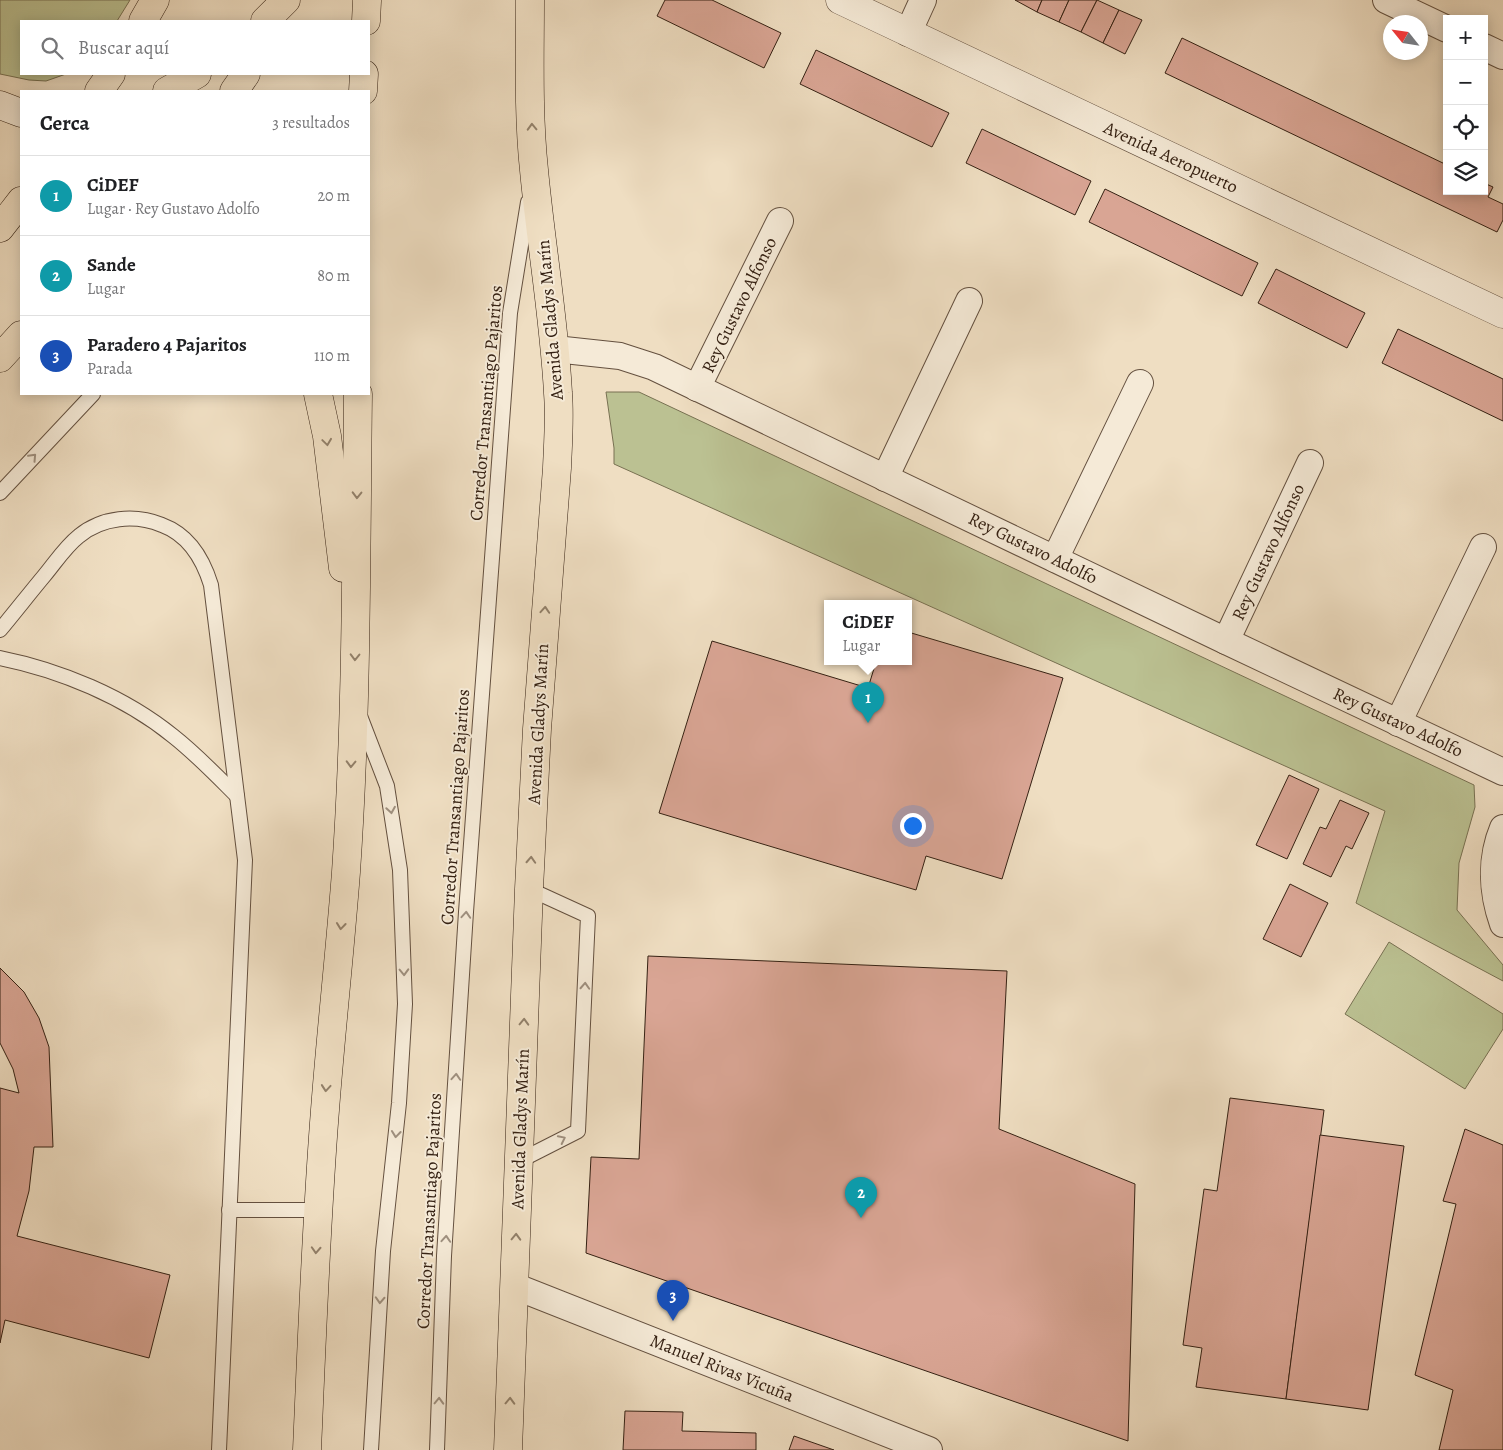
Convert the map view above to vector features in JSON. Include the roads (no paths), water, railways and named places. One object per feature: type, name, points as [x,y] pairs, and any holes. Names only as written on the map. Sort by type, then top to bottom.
[{"type":"main road","points":[[144,20],[155,0]]},
{"type":"main road","points":[[266,20],[286,0]]},
{"type":"main road","points":[[284,20],[297,0]]},
{"type":"main road","name":"Avenida Gladys Marín","points":[[508,1450],[529,889],[537,729],[557,468],[559,395],[534,169],[530,85],[530,0]]},
{"type":"main road","points":[[530,85],[543,0]]},
{"type":"main road","points":[[100,90],[110,75]]},
{"type":"main road","points":[[169,90],[195,75]]},
{"type":"main road","points":[[235,90],[245,75]]},
{"type":"main road","points":[[363,90],[364,75]]},
{"type":"main road","points":[[0,228],[20,202]]},
{"type":"main road","points":[[0,358],[20,336]]},
{"type":"main road","points":[[318,395],[326,436],[344,574],[356,617]]},
{"type":"main road","points":[[307,1450],[318,1210],[334,999],[346,873],[354,698],[358,395]]},
{"type":"street","name":"Avenida Aeropuerto","points":[[840,0],[1503,314]]},
{"type":"street","points":[[908,33],[923,0]]},
{"type":"street","points":[[1386,0],[1443,27]]},
{"type":"street","points":[[1488,49],[1503,56]]},
{"type":"street","points":[[0,105],[20,113]]},
{"type":"street","name":"Rey Gustavo Alfonso","points":[[698,388],[780,221]]},
{"type":"street","points":[[885,478],[970,302]]},
{"type":"street","name":"Rey Gustavo Adolfo","points":[[555,349],[620,356],[654,367],[1503,772]]},
{"type":"street","points":[[1055,559],[1140,383]]},
{"type":"street","name":"Rey Gustavo Alfonso","points":[[1226,641],[1310,463]]},
{"type":"street","points":[[1398,722],[1483,548]]},
{"type":"street","points":[[1503,828],[1496,855],[1494,890],[1503,924]]},
{"type":"street","name":"Manuel Rivas Vicuña","points":[[514,1286],[929,1450]]},
{"type":"lane","name":"Corredor Transantiago Pajaritos","points":[[437,1450],[445,1246],[466,912],[510,313],[534,169]]},
{"type":"lane","points":[[0,493],[92,395]]},
{"type":"lane","points":[[0,630],[79,535],[96,525],[114,519],[133,518],[152,521],[169,527],[184,538],[196,551],[205,567],[211,584],[245,860],[219,1450]]},
{"type":"lane","points":[[0,658],[58,673],[95,689],[134,710],[171,735],[205,764],[237,796]]},
{"type":"lane","name":"Corredor Transantiago Pajaritos","points":[[354,698],[387,786],[400,870],[405,1004],[399,1103],[383,1251],[371,1450]]},
{"type":"lane","points":[[519,1161],[578,1131],[588,926],[588,916],[529,889]]},
{"type":"lane","points":[[229,1210],[318,1210]]},
{"type":"place","name":"CiDEF","points":[[868,723]]},
{"type":"place","name":"Sande","points":[[861,1218]]},
{"type":"place","name":"Paradero 4 Pajaritos","points":[[673,1321]]}]
